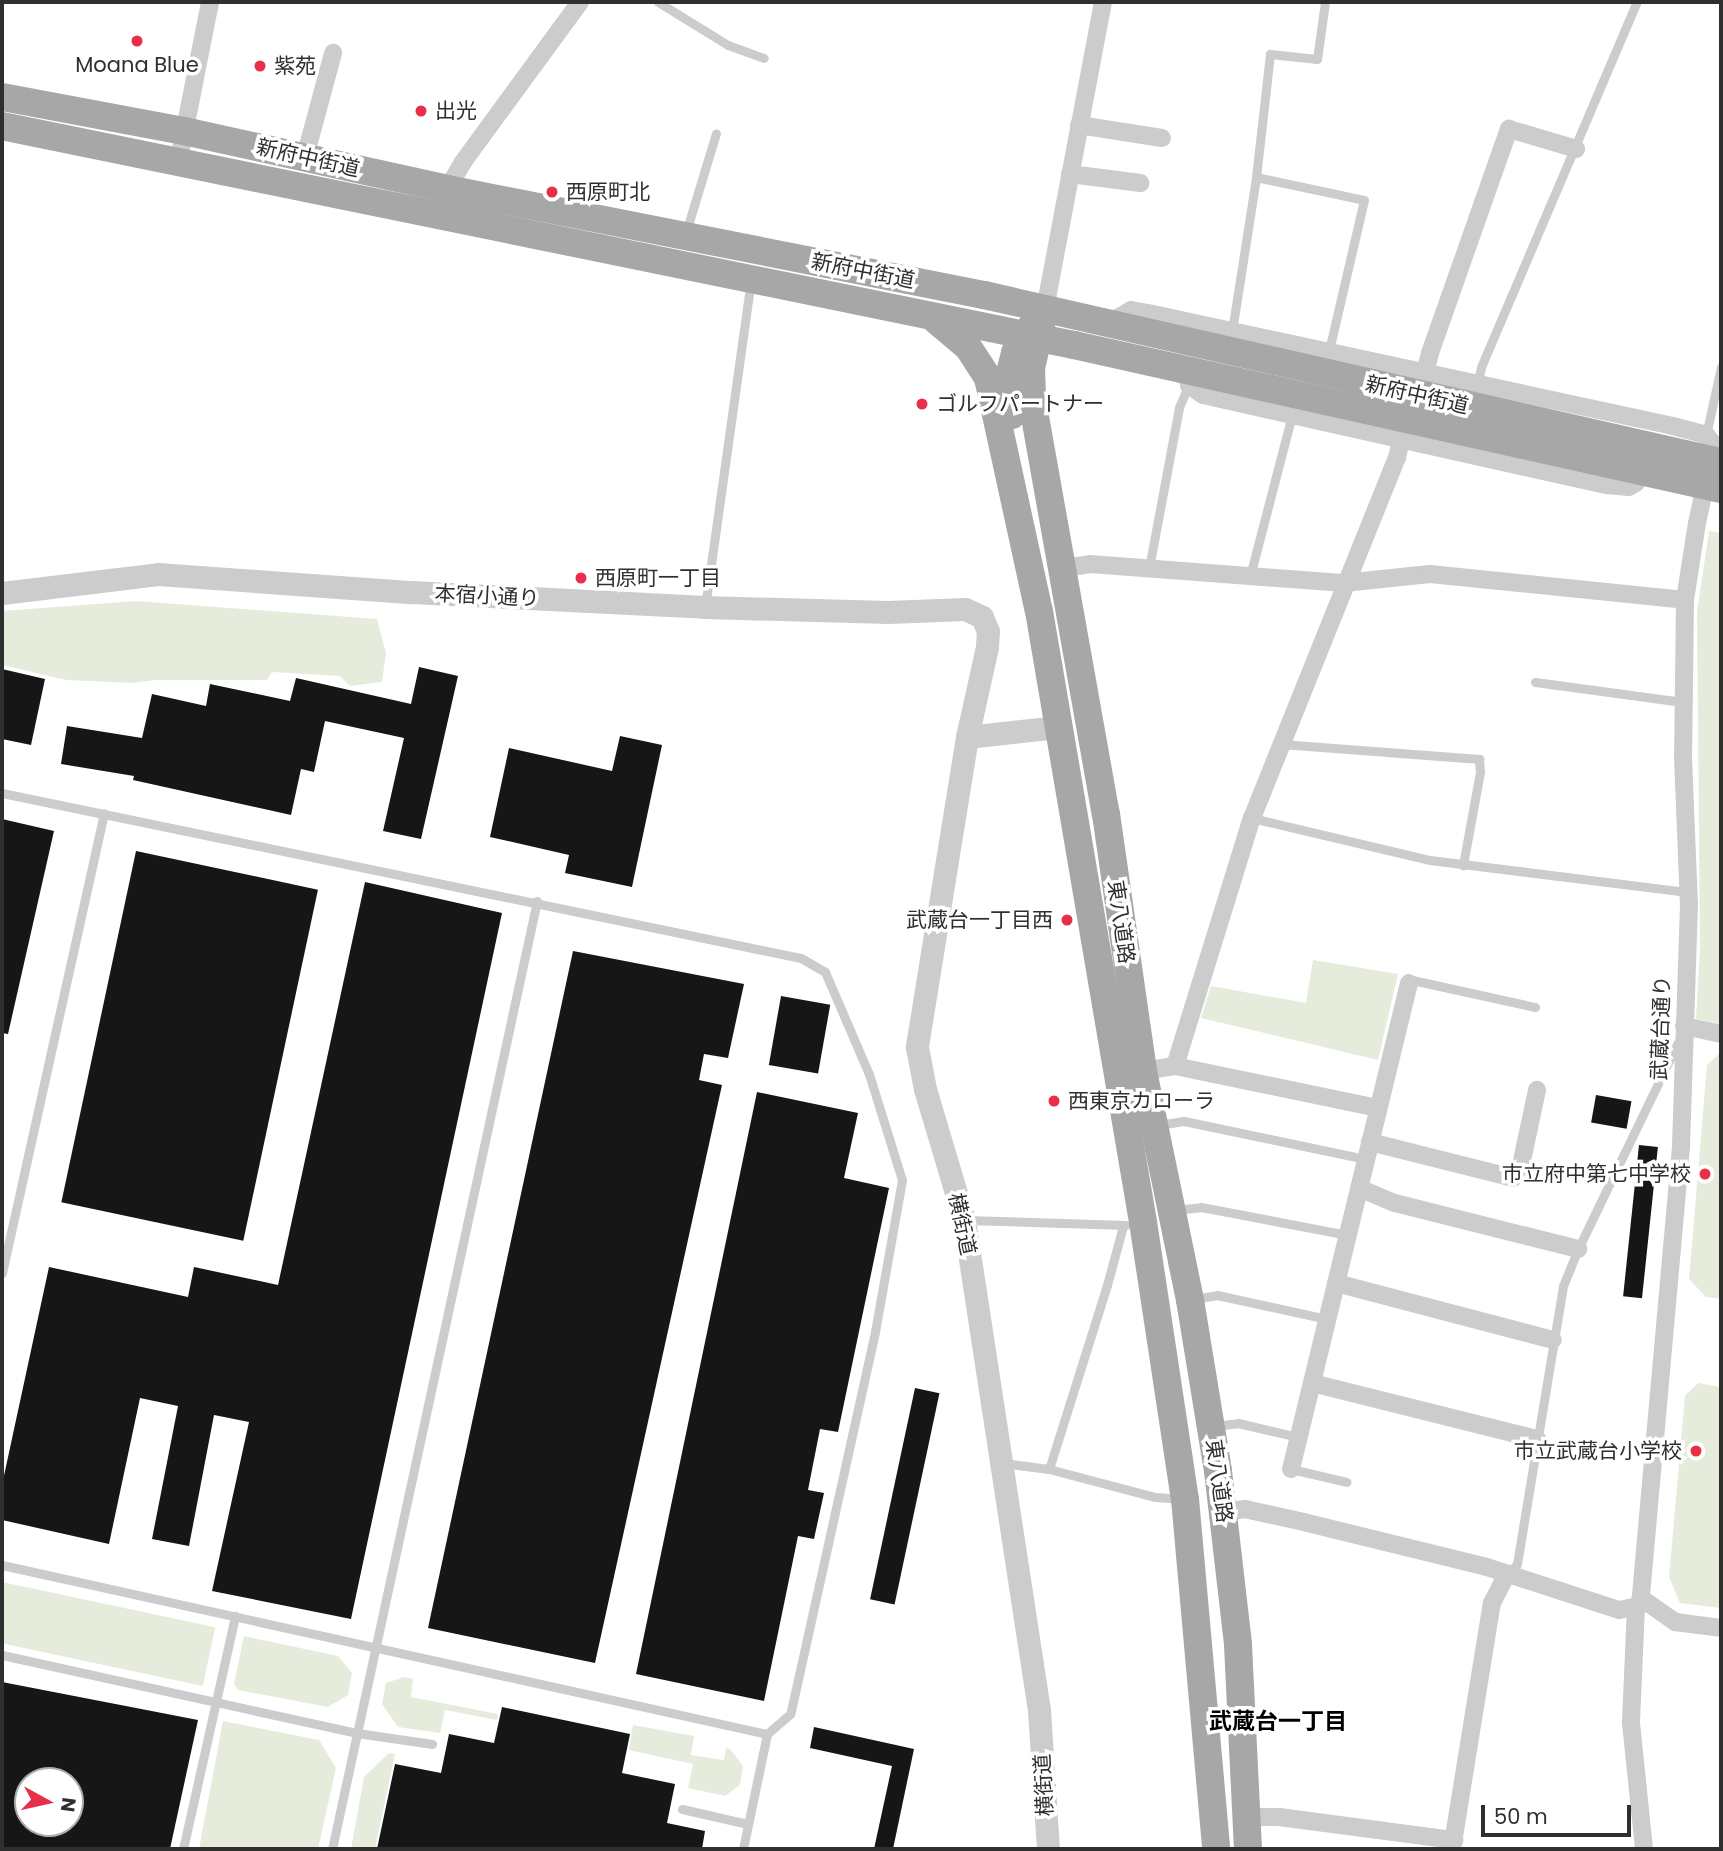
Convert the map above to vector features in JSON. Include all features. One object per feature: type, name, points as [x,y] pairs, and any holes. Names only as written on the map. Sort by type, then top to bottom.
[{"type":"main road","name":"新府中街道","points":[[2,99],[184,131],[447,189],[1045,309],[1713,466]]},
{"type":"main road","points":[[2,99],[39,117],[100,128],[107,135],[103,143],[81,144]]},
{"type":"main road","name":"新府中街道","points":[[2,126],[1031,337],[1188,378],[1642,472],[1713,466]]},
{"type":"main road","points":[[265,149],[245,151],[240,160],[243,163],[292,173],[364,200]]},
{"type":"main road","name":"東八道路","points":[[1039,611],[1040,569],[1009,395],[1012,362],[1031,337],[1045,309]]},
{"type":"main road","name":"東八道路","points":[[928,316],[961,339],[981,362],[988,377],[1039,611],[1133,1224],[1185,1499],[1216,1849]]},
{"type":"main road","name":"東八道路","points":[[1031,337],[1031,387],[1106,814],[1143,1071],[1183,1267],[1186,1301],[1211,1426],[1224,1512],[1238,1645],[1248,1849]]},
{"type":"main road","points":[[1177,1447],[1188,1460],[1197,1457],[1201,1448],[1188,1362],[1186,1301]]},
{"type":"main road","points":[[1209,1752],[1214,1651],[1206,1565],[1210,1554],[1218,1552],[1225,1556],[1230,1565]]},
{"type":"street","points":[[178,164],[209,2]]},
{"type":"street","points":[[447,189],[463,162],[580,2]]},
{"type":"street","points":[[1045,309],[1102,3]]},
{"type":"street","points":[[305,157],[333,53]]},
{"type":"street","points":[[1079,125],[1162,138]]},
{"type":"street","points":[[1425,373],[1509,129],[1576,149]]},
{"type":"street","points":[[1070,174],[1140,183]]},
{"type":"street","points":[[1114,326],[1119,317],[1131,310],[1425,373],[1476,385],[1713,466]]},
{"type":"street","points":[[1188,378],[1203,395],[1622,487],[1636,482],[1642,472]]},
{"type":"street","points":[[1175,1066],[1252,818],[1344,583],[1397,458],[1401,439]]},
{"type":"street","name":"武蔵台通り","points":[[1644,1849],[1631,1723],[1638,1602],[1681,1147],[1688,892],[1683,702],[1685,600],[1713,466]]},
{"type":"street","points":[[1063,568],[1090,564],[1344,583],[1430,574],[1685,600]]},
{"type":"street","name":"本宿小通り","points":[[2,593],[158,574],[411,592],[705,607],[975,610]]},
{"type":"street","name":"横街道","points":[[975,610],[982,617],[988,631],[988,648],[968,737],[917,1047],[925,1089],[964,1220],[1039,1710],[1048,1849]]},
{"type":"street","points":[[968,737],[1057,727]]},
{"type":"street","points":[[1291,1469],[1409,983]]},
{"type":"street","points":[[1683,1029],[1721,1034]]},
{"type":"street","points":[[1143,1071],[1175,1066],[1378,1108]]},
{"type":"street","points":[[1370,1142],[1513,1178],[1520,1170],[1537,1090]]},
{"type":"street","points":[[1359,1188],[1395,1202],[1578,1249]]},
{"type":"street","points":[[1336,1283],[1553,1340]]},
{"type":"street","points":[[1312,1383],[1536,1439]]},
{"type":"street","points":[[1224,1512],[1245,1509],[1304,1522],[1487,1567],[1619,1609],[1638,1602],[1675,1622],[1721,1628]]},
{"type":"street","points":[[1247,1817],[1279,1817],[1453,1845],[1492,1603],[1506,1575]]},
{"type":"lane","points":[[658,2],[728,46],[764,58]]},
{"type":"lane","points":[[1232,331],[1256,177],[1270,54],[1317,59],[1325,2]]},
{"type":"lane","points":[[1476,385],[1637,2]]},
{"type":"lane","points":[[685,235],[716,134]]},
{"type":"lane","points":[[1256,177],[1364,200],[1329,351]]},
{"type":"lane","points":[[705,607],[751,280]]},
{"type":"lane","points":[[1713,466],[1721,367]]},
{"type":"lane","points":[[1149,568],[1188,378]]},
{"type":"lane","points":[[1251,576],[1292,415]]},
{"type":"lane","points":[[1535,682],[1683,702]]},
{"type":"lane","points":[[1280,744],[1479,759],[1480,772],[1463,865]]},
{"type":"lane","points":[[2,793],[537,901],[801,958],[825,972],[869,1074],[902,1180],[875,1332],[790,1714],[767,1734],[743,1849]]},
{"type":"lane","points":[[2,1273],[104,813]]},
{"type":"lane","points":[[1252,818],[1463,865],[1688,892]]},
{"type":"lane","points":[[332,1849],[537,901]]},
{"type":"lane","points":[[1409,983],[1412,980],[1535,1007]]},
{"type":"lane","points":[[1506,1575],[1517,1564],[1563,1286],[1683,1029]]},
{"type":"lane","points":[[1154,1126],[1184,1121],[1366,1160]]},
{"type":"lane","points":[[1172,1210],[1201,1207],[1348,1235]]},
{"type":"lane","points":[[964,1220],[1133,1224],[1107,1285],[1049,1469]]},
{"type":"lane","points":[[1186,1301],[1217,1295],[1327,1319]]},
{"type":"lane","points":[[1211,1426],[1238,1423],[1298,1437]]},
{"type":"lane","points":[[1001,1463],[1049,1469],[1155,1497],[1185,1499]]},
{"type":"lane","points":[[1291,1469],[1346,1482]]},
{"type":"lane","points":[[2,1565],[767,1734]]},
{"type":"lane","points":[[184,1849],[234,1616]]},
{"type":"lane","points":[[2,1655],[357,1733],[432,1744]]},
{"type":"lane","points":[[682,1809],[748,1824]]},
{"type":"green space","points":[[1709,531],[1721,533],[1721,1024],[1696,1019],[1700,950],[1697,612]]},
{"type":"green space","points":[[136,601],[377,619],[386,653],[382,682],[350,686],[340,676],[272,672],[267,680],[156,680],[131,683],[66,680],[2,665],[2,611]]},
{"type":"green space","points":[[1313,960],[1398,974],[1378,1060],[1201,1018],[1211,986],[1306,1003]]},
{"type":"green space","name":"市立府中第七中学校","points":[[1719,1054],[1721,1299],[1706,1297],[1689,1279],[1707,1065]]},
{"type":"green space","name":"市立武蔵台小学校","points":[[1698,1383],[1721,1387],[1721,1608],[1680,1603],[1669,1577],[1685,1396]]},
{"type":"green space","points":[[2,1582],[215,1627],[203,1686],[2,1643]]},
{"type":"green space","points":[[244,1636],[338,1656],[352,1673],[348,1695],[328,1707],[238,1690],[234,1684]]},
{"type":"green space","points":[[404,1677],[413,1679],[411,1697],[498,1714],[497,1720],[445,1710],[440,1733],[398,1727],[382,1704],[386,1683]]},
{"type":"green space","points":[[223,1721],[319,1740],[336,1768],[318,1849],[199,1849]]},
{"type":"green space","points":[[633,1725],[694,1736],[691,1755],[724,1760],[726,1748],[730,1749],[743,1766],[740,1785],[725,1796],[688,1788],[693,1764],[629,1750]]},
{"type":"green space","points":[[389,1753],[395,1754],[375,1849],[351,1849],[364,1777]]},
{"type":"building","points":[[419,667],[458,676],[421,839],[383,831],[404,738],[325,721],[314,772],[301,769],[291,815],[133,780],[134,776],[61,764],[67,726],[142,738],[152,694],[206,706],[210,684],[290,701],[296,678],[411,704]]},
{"type":"building","points":[[2,669],[45,679],[31,745],[2,739]]},
{"type":"building","points":[[620,736],[662,745],[632,887],[565,873],[569,855],[490,837],[509,748],[612,771]]},
{"type":"building","points":[[2,819],[54,831],[8,1034],[2,1033]]},
{"type":"building","points":[[136,851],[318,890],[243,1241],[61,1202]]},
{"type":"building","points":[[365,882],[502,913],[351,1619],[212,1591],[249,1422],[214,1415],[189,1546],[152,1539],[178,1406],[140,1398],[109,1544],[2,1520],[2,1485],[49,1267],[188,1297],[194,1267],[278,1285]]},
{"type":"building","points":[[573,951],[744,984],[728,1058],[704,1054],[699,1080],[722,1085],[595,1663],[428,1628]]},
{"type":"building","points":[[781,996],[830,1005],[818,1074],[769,1065]]},
{"type":"building","points":[[757,1092],[858,1113],[844,1178],[889,1188],[838,1432],[820,1429],[808,1490],[824,1493],[814,1539],[798,1536],[764,1701],[636,1674]]},
{"type":"building","points":[[1596,1095],[1631,1101],[1627,1129],[1591,1123]]},
{"type":"building","points":[[1639,1145],[1658,1147],[1642,1298],[1623,1296]]},
{"type":"building","points":[[915,1388],[939,1393],[895,1604],[870,1599]]},
{"type":"building","points":[[2,1682],[198,1720],[170,1849],[2,1849]]},
{"type":"building","points":[[502,1707],[630,1734],[622,1773],[675,1784],[667,1823],[705,1831],[702,1849],[377,1849],[395,1764],[441,1773],[449,1734],[494,1743]]},
{"type":"building","points":[[814,1727],[914,1749],[893,1849],[874,1849],[892,1766],[810,1748]]},
{"type":"place","name":"Moana Blue","points":[[137,41]]},
{"type":"place","name":"紫苑","points":[[260,66]]},
{"type":"place","name":"出光","points":[[421,111]]},
{"type":"place","name":"西原町北","points":[[552,192]]},
{"type":"place","name":"ゴルフパートナー","points":[[922,404]]},
{"type":"place","name":"西原町一丁目","points":[[581,578]]},
{"type":"place","name":"武蔵台一丁目西","points":[[1067,920]]},
{"type":"place","name":"西東京カローラ","points":[[1054,1101]]},
{"type":"place","name":"市立府中第七中学校","points":[[1705,1174]]},
{"type":"place","name":"市立武蔵台小学校","points":[[1696,1451]]},
{"type":"district","name":"武蔵台一丁目","points":[[1278,1721]]}]
